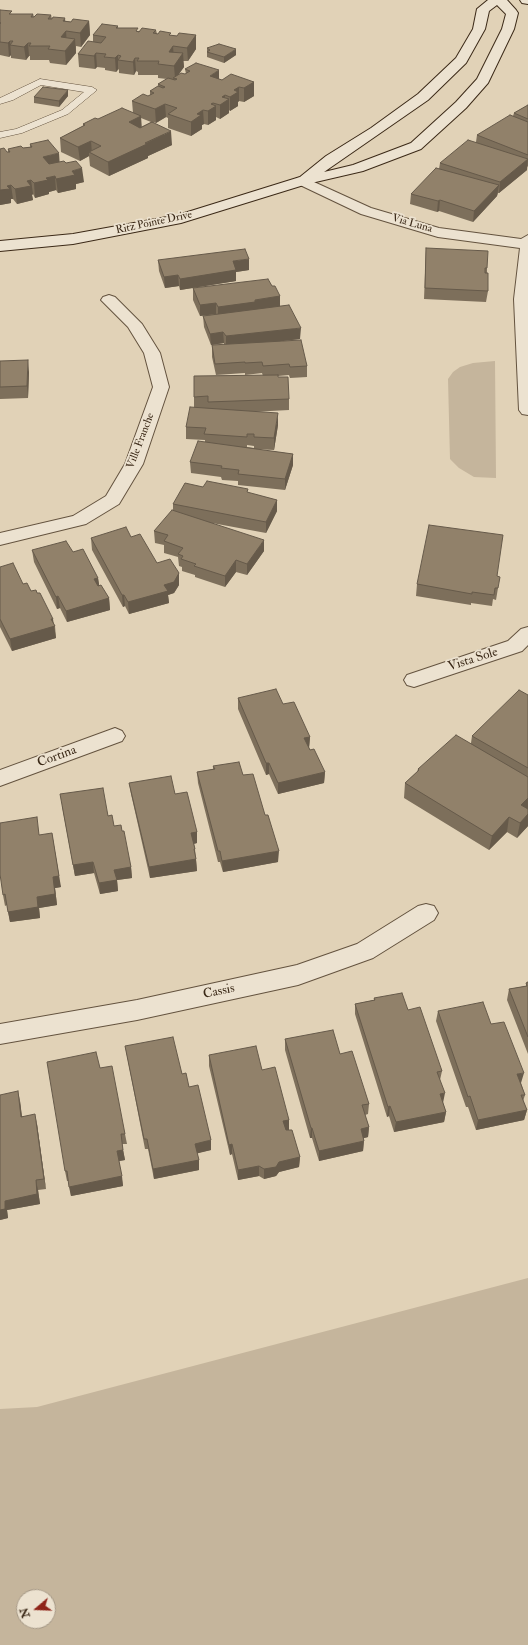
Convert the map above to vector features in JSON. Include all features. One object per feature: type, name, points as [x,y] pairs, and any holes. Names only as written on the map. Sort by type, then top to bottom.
[{"type":"street","name":"Ritz Pointe Drive","points":[[303,181],[331,158],[376,131],[423,98],[461,60],[479,29],[483,10],[496,0]]},
{"type":"street","name":"Ritz Pointe Drive","points":[[0,246],[73,239],[181,219],[303,181],[358,168],[416,146],[461,105],[483,80],[508,29],[512,13],[500,0]]},
{"type":"street","points":[[423,98],[461,105]]},
{"type":"street","name":"Via Luna","points":[[303,181],[366,211],[438,232],[527,242]]},
{"type":"street","points":[[527,242],[522,299],[528,410]]},
{"type":"street","name":"Ville Franche","points":[[0,539],[79,520],[113,500],[134,464],[161,387],[152,353],[134,324],[109,300]]},
{"type":"street","name":"Vista Sole","points":[[414,680],[515,646],[528,634]]},
{"type":"street","name":"Cortina","points":[[0,778],[115,736]]},
{"type":"street","name":"Cassis","points":[[0,1034],[137,1010],[298,975],[365,951],[426,913]]},
{"type":"lane","points":[[0,101],[10,98],[40,82],[92,90],[65,112],[19,131],[0,135]]},
{"type":"shaded area","points":[[495,361],[496,478],[474,477],[459,468],[450,459],[448,379],[453,372],[460,367],[473,363]]},
{"type":"shaded area","points":[[528,1278],[528,1645],[0,1645],[0,1409],[37,1407]]},
{"type":"building","points":[[0,10],[12,11],[9,14],[33,14],[31,17],[34,17],[37,14],[51,15],[48,19],[52,19],[53,17],[65,18],[63,21],[71,22],[73,19],[89,21],[80,33],[66,31],[61,37],[75,39],[65,51],[48,49],[50,46],[29,46],[31,43],[28,43],[24,47],[10,45],[13,41],[8,43],[0,42]]},
{"type":"building","points":[[102,24],[118,26],[116,28],[138,28],[136,31],[139,32],[142,28],[156,30],[153,33],[158,34],[160,31],[171,33],[169,35],[177,36],[179,33],[196,35],[187,48],[173,46],[169,52],[183,53],[174,66],[158,64],[159,61],[137,61],[139,58],[135,58],[133,62],[118,60],[121,56],[118,55],[115,58],[104,57],[106,54],[96,53],[94,56],[78,54],[88,41],[101,43],[106,37],[93,35]]},
{"type":"building","points":[[219,44],[236,49],[224,57],[207,52],[210,50],[207,48]]},
{"type":"building","points":[[196,63],[219,70],[210,76],[222,80],[231,74],[254,82],[244,88],[239,87],[234,90],[238,92],[230,97],[225,95],[222,97],[229,99],[220,105],[213,103],[211,104],[216,106],[208,111],[203,110],[197,114],[201,115],[191,122],[168,114],[177,108],[165,104],[155,109],[132,101],[143,94],[148,96],[154,93],[150,91],[158,86],[163,88],[165,87],[158,84],[168,78],[175,80],[177,79],[173,78],[181,73],[185,74],[190,71],[185,69]]},
{"type":"building","points":[[43,87],[68,90],[59,101],[34,97]]},
{"type":"building","points":[[528,105],[528,119],[514,113]]},
{"type":"building","points":[[122,108],[141,116],[129,122],[140,128],[152,122],[171,131],[108,162],[89,152],[101,146],[91,141],[78,147],[60,138],[95,118],[98,119]]},
{"type":"building","points":[[510,115],[528,122],[528,155],[477,135]]},
{"type":"building","points":[[48,140],[59,153],[43,157],[49,164],[64,161],[66,163],[76,161],[82,168],[72,171],[75,175],[56,179],[55,176],[46,178],[48,180],[34,183],[31,180],[27,181],[31,186],[15,189],[11,185],[7,186],[10,189],[0,190],[0,149],[4,148],[7,152],[10,152],[8,149],[21,146],[23,148],[32,147],[30,144]]},
{"type":"building","points":[[468,140],[528,159],[500,182],[440,163]]},
{"type":"building","points":[[436,168],[499,185],[474,211],[440,200],[438,201],[411,194]]},
{"type":"building","points":[[426,248],[488,251],[487,268],[485,268],[485,273],[488,273],[488,291],[425,288]]},
{"type":"building","points":[[245,249],[249,259],[233,261],[236,270],[180,279],[178,275],[164,277],[158,260]]},
{"type":"building","points":[[268,279],[272,286],[275,286],[280,296],[255,300],[255,302],[218,307],[216,303],[200,305],[193,288]]},
{"type":"building","points":[[289,305],[301,328],[226,336],[223,332],[210,334],[203,316]]},
{"type":"building","points":[[301,340],[307,366],[290,367],[289,364],[263,366],[262,362],[215,364],[212,345]]},
{"type":"building","points":[[28,360],[27,386],[0,387],[0,361]]},
{"type":"building","points":[[278,375],[278,377],[288,377],[289,399],[208,402],[208,396],[194,397],[194,376]]},
{"type":"building","points":[[190,407],[278,413],[274,438],[254,437],[254,434],[247,434],[247,437],[204,434],[206,428],[186,427]]},
{"type":"building","points":[[198,441],[293,454],[285,479],[238,474],[239,470],[221,468],[222,466],[190,462]]},
{"type":"building","points":[[207,481],[248,489],[247,492],[277,500],[266,522],[173,504],[185,483],[203,487]]},
{"type":"building","points":[[172,510],[264,540],[247,564],[236,560],[225,576],[194,566],[196,564],[181,559],[183,556],[178,554],[183,548],[164,541],[168,535],[154,531]]},
{"type":"building","points":[[429,525],[503,535],[497,576],[500,577],[498,588],[495,588],[494,595],[472,592],[472,594],[417,584]]},
{"type":"building","points":[[126,527],[131,537],[140,534],[157,563],[170,559],[179,573],[174,582],[164,585],[168,591],[128,602],[124,595],[122,595],[91,538]]},
{"type":"building","points":[[66,541],[73,552],[83,549],[98,578],[94,579],[98,586],[101,585],[109,598],[66,611],[58,596],[56,597],[32,550]]},
{"type":"building","points":[[13,563],[23,584],[27,583],[31,591],[36,590],[37,593],[40,593],[55,626],[10,639],[0,619],[0,567]]},
{"type":"building","points":[[276,689],[283,704],[294,702],[310,737],[304,738],[310,750],[314,749],[325,772],[278,783],[269,763],[266,763],[238,698]]},
{"type":"building","points":[[519,690],[528,695],[528,768],[472,736]]},
{"type":"building","points":[[456,735],[528,777],[528,798],[521,805],[528,809],[528,814],[520,823],[509,817],[492,836],[405,783],[419,770],[418,769]]},
{"type":"building","points":[[239,762],[243,775],[253,774],[265,815],[268,815],[279,851],[222,861],[197,772],[215,769],[213,766]]},
{"type":"building","points":[[171,776],[175,794],[187,792],[197,832],[191,833],[196,859],[149,867],[129,783]]},
{"type":"building","points":[[103,788],[108,816],[112,815],[114,826],[121,825],[122,831],[124,831],[131,867],[114,870],[117,880],[99,883],[93,862],[73,865],[60,794]]},
{"type":"building","points":[[37,817],[39,835],[52,833],[59,876],[53,877],[55,894],[37,897],[38,907],[8,912],[5,894],[3,895],[0,874],[0,823]]},
{"type":"building","points":[[528,982],[528,1037],[509,989],[527,986],[526,983]]},
{"type":"building","points":[[402,993],[408,1010],[420,1007],[442,1071],[437,1072],[445,1093],[440,1094],[446,1112],[396,1122],[390,1106],[388,1107],[355,1004],[375,1000],[374,998]]},
{"type":"building","points":[[483,1002],[491,1024],[504,1022],[524,1073],[517,1074],[525,1095],[521,1095],[527,1110],[478,1120],[470,1096],[468,1097],[438,1011]]},
{"type":"building","points":[[333,1030],[340,1054],[352,1051],[369,1104],[362,1105],[369,1127],[361,1129],[364,1141],[319,1151],[285,1039]]},
{"type":"building","points":[[173,1037],[182,1074],[186,1073],[189,1087],[198,1085],[211,1140],[195,1144],[199,1160],[153,1169],[147,1139],[144,1139],[125,1046]]},
{"type":"building","points":[[256,1046],[262,1070],[275,1067],[289,1120],[283,1121],[286,1130],[292,1130],[300,1157],[279,1162],[276,1167],[264,1169],[259,1166],[238,1170],[232,1144],[229,1145],[209,1055]]},
{"type":"building","points":[[96,1052],[100,1068],[112,1066],[125,1134],[121,1134],[123,1150],[117,1151],[122,1176],[69,1187],[47,1062]]},
{"type":"building","points":[[18,1091],[21,1117],[35,1114],[44,1179],[36,1180],[37,1194],[5,1201],[5,1209],[0,1210],[0,1095]]}]
